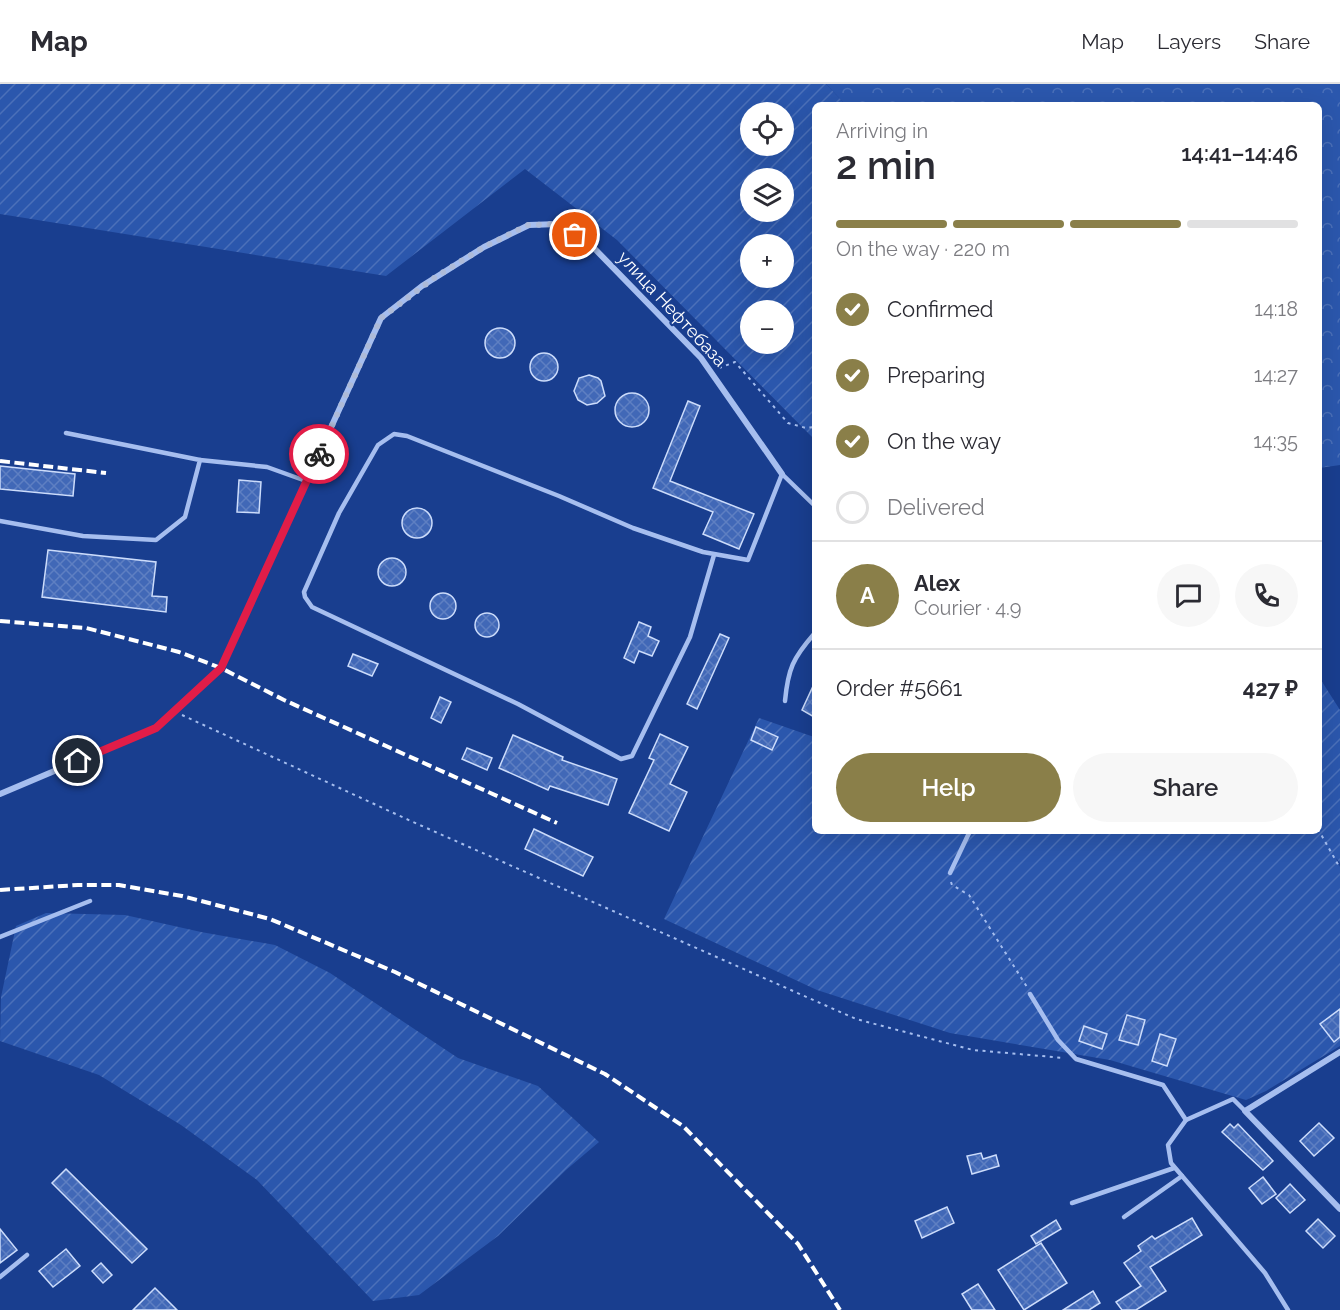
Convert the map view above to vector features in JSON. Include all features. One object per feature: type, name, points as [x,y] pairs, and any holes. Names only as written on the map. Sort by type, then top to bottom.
[{"type":"street","name":"улица Нефтебаза","points":[[0,794],[156,728],[221,668],[381,318],[422,286],[484,247],[528,225],[559,224],[591,245],[701,358],[782,474]]},
{"type":"street","points":[[1340,1052],[1245,1111],[1340,1209]]},
{"type":"lane","points":[[66,433],[200,460],[267,467],[306,481]]},
{"type":"lane","points":[[714,555],[690,637],[632,756],[621,759],[518,704],[312,607],[304,592],[345,503],[378,445],[394,434],[407,436],[633,528],[714,555],[748,560],[782,474],[812,503]]},
{"type":"lane","points":[[0,521],[83,536],[156,540],[185,518],[200,460]]},
{"type":"lane","points":[[785,701],[788,673],[812,636]]},
{"type":"lane","points":[[950,873],[969,834]]},
{"type":"lane","points":[[0,937],[90,901]]},
{"type":"lane","points":[[1030,994],[1058,1040],[1076,1059],[1163,1086],[1186,1120]]},
{"type":"lane","points":[[1245,1111],[1233,1099],[1186,1120],[1168,1145],[1171,1163],[1265,1274],[1287,1310]]},
{"type":"lane","points":[[1072,1203],[1174,1168]]},
{"type":"lane","points":[[1124,1217],[1182,1176]]},
{"type":"lane","points":[[0,1277],[27,1255]]},
{"type":"path","points":[[711,371],[735,362],[788,423],[812,427]]},
{"type":"path","points":[[174,711],[424,827],[856,1019],[973,1050],[1076,1059]]},
{"type":"path","points":[[1321,834],[1340,868]]},
{"type":"path","points":[[950,873],[952,885],[969,895],[1030,994]]},
{"type":"green space","points":[[0,84],[826,84],[843,102],[812,102],[812,437],[617,240],[525,169],[386,276],[0,214]]},
{"type":"green space","points":[[826,84],[1340,84],[1340,465],[1322,468],[1322,102],[843,102]]},
{"type":"green space","points":[[1322,682],[1340,710],[1340,863],[1336,858],[1340,867],[1340,1046],[1266,1091],[1246,1100],[1110,1060],[950,1033],[817,990],[664,919],[759,718],[812,736],[812,834],[1322,834]]},
{"type":"green space","points":[[46,913],[125,915],[275,945],[330,973],[458,1058],[538,1086],[599,1142],[566,1170],[498,1236],[419,1295],[373,1301],[257,1180],[181,1125],[99,1075],[0,1041],[1,997],[16,926]]},
{"type":"building","points":[[500,328],[506,329],[514,337],[514,349],[506,357],[500,358],[494,357],[486,349],[485,343],[486,337],[494,329]]},
{"type":"building","points":[[544,353],[554,357],[558,367],[554,377],[544,381],[534,377],[530,367],[534,357]]},
{"type":"building","points":[[589,375],[601,381],[605,396],[597,403],[587,405],[578,400],[574,391],[579,378]]},
{"type":"building","points":[[632,393],[644,398],[649,410],[644,422],[632,427],[620,422],[615,410],[620,398]]},
{"type":"building","points":[[688,401],[700,406],[670,481],[754,514],[739,549],[703,534],[713,512],[653,488]]},
{"type":"building","points":[[0,466],[75,474],[73,496],[0,489]]},
{"type":"building","points":[[239,480],[261,482],[259,513],[237,512]]},
{"type":"building","points":[[417,508],[428,512],[432,523],[428,534],[417,538],[406,534],[402,523],[406,512]]},
{"type":"building","points":[[48,550],[156,562],[152,596],[167,597],[166,612],[42,597]]},
{"type":"building","points":[[392,558],[402,562],[406,572],[402,582],[392,586],[382,582],[378,572],[382,562]]},
{"type":"building","points":[[443,593],[452,597],[456,606],[452,615],[443,619],[434,615],[430,606],[434,597]]},
{"type":"building","points":[[487,613],[496,616],[499,625],[496,634],[487,637],[478,634],[475,625],[478,616]]},
{"type":"building","points":[[639,622],[651,627],[648,636],[659,641],[652,656],[639,651],[634,663],[624,658]]},
{"type":"building","points":[[720,634],[729,638],[697,709],[687,704]]},
{"type":"building","points":[[353,654],[378,664],[372,676],[348,666]]},
{"type":"building","points":[[812,688],[812,716],[802,710]]},
{"type":"building","points":[[440,697],[451,702],[441,723],[431,718]]},
{"type":"building","points":[[756,727],[778,737],[772,750],[751,740]]},
{"type":"building","points":[[660,734],[688,747],[670,784],[687,792],[669,831],[629,813],[654,760],[649,758]]},
{"type":"building","points":[[513,735],[563,757],[562,760],[617,779],[608,805],[550,786],[548,790],[499,768]]},
{"type":"building","points":[[467,748],[492,758],[487,770],[462,759]]},
{"type":"building","points":[[534,829],[593,857],[583,876],[525,849]]},
{"type":"building","points":[[1340,1009],[1340,1037],[1334,1042],[1320,1024]]},
{"type":"building","points":[[1127,1015],[1145,1020],[1138,1045],[1119,1040]]},
{"type":"building","points":[[1084,1026],[1107,1034],[1102,1049],[1079,1041]]},
{"type":"building","points":[[1160,1034],[1176,1039],[1167,1066],[1152,1061]]},
{"type":"building","points":[[1319,1123],[1334,1138],[1314,1156],[1300,1141]]},
{"type":"building","points":[[1230,1124],[1234,1128],[1238,1124],[1273,1161],[1263,1170],[1222,1132]]},
{"type":"building","points":[[981,1153],[983,1159],[996,1155],[999,1166],[972,1174],[967,1156]]},
{"type":"building","points":[[66,1169],[147,1249],[132,1263],[52,1183]]},
{"type":"building","points":[[1263,1177],[1276,1194],[1262,1204],[1249,1188]]},
{"type":"building","points":[[1290,1184],[1305,1200],[1290,1213],[1276,1198]]},
{"type":"building","points":[[947,1207],[954,1223],[922,1238],[915,1221]]},
{"type":"building","points":[[1192,1218],[1202,1235],[1150,1267],[1166,1291],[1136,1310],[1122,1310],[1116,1302],[1141,1286],[1124,1263],[1141,1251],[1138,1246],[1152,1236],[1155,1239]]},
{"type":"building","points":[[1318,1219],[1335,1236],[1323,1248],[1306,1231]]},
{"type":"building","points":[[1056,1220],[1061,1229],[1036,1244],[1031,1236]]},
{"type":"building","points":[[0,1229],[17,1250],[0,1263]]},
{"type":"building","points":[[1041,1243],[1067,1283],[1024,1310],[998,1270]]},
{"type":"building","points":[[66,1249],[80,1266],[53,1287],[39,1271]]},
{"type":"building","points":[[101,1263],[112,1275],[103,1283],[92,1271]]},
{"type":"building","points":[[978,1284],[995,1310],[972,1310],[962,1294]]},
{"type":"building","points":[[155,1288],[177,1310],[133,1310]]},
{"type":"building","points":[[1093,1291],[1100,1303],[1089,1310],[1063,1310]]},
{"type":"railway","points":[[0,461],[106,473]]},
{"type":"railway","points":[[0,621],[86,628],[179,652],[221,668],[284,700],[557,823]]},
{"type":"railway","points":[[0,890],[119,885],[182,896],[270,919],[395,972],[605,1074],[683,1126],[798,1244],[840,1310]]},
{"type":"way so far","points":[[319,454],[381,318],[437,276],[484,247],[528,225],[559,224],[575,235]]},
{"type":"route","points":[[78,761],[156,728],[221,668],[319,454]]}]
